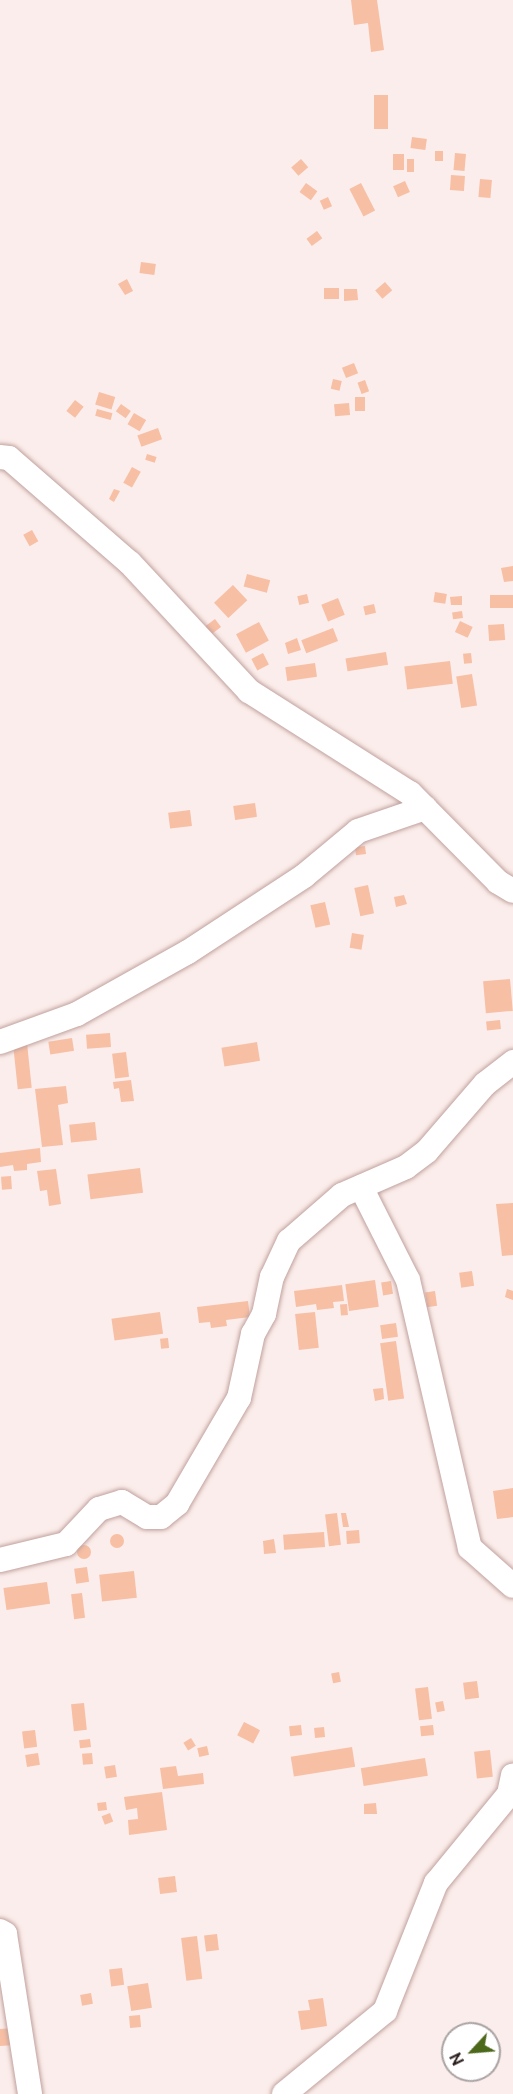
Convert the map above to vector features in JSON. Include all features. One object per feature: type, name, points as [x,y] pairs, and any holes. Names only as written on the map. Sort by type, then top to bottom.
[{"type":"street","points":[[0,457],[9,458],[130,563],[249,690],[410,793],[498,882],[513,891]]},
{"type":"street","points":[[0,1042],[77,1014],[188,952],[294,883],[358,831],[425,808]]},
{"type":"street","points":[[0,1560],[66,1544],[99,1509],[122,1502],[147,1517],[162,1517],[177,1504],[239,1398],[253,1334],[264,1314],[272,1277],[289,1241],[342,1195],[406,1167],[427,1151],[485,1084],[513,1062]]},
{"type":"street","points":[[361,1187],[408,1280],[470,1548],[513,1586]]},
{"type":"street","points":[[284,2094],[385,2011],[436,1883],[509,1794],[513,1775]]},
{"type":"street","points":[[0,1931],[5,1934],[30,2094]]},
{"type":"building","points":[[351,0],[377,0],[384,50],[371,52],[368,23],[354,25]]},
{"type":"building","points":[[374,95],[388,95],[388,129],[374,129]]},
{"type":"building","points":[[412,137],[427,139],[425,150],[410,148]]},
{"type":"building","points":[[435,151],[443,151],[443,161],[435,161]]},
{"type":"building","points":[[455,153],[466,154],[464,171],[454,170]]},
{"type":"building","points":[[393,154],[404,154],[404,170],[393,170]]},
{"type":"building","points":[[301,159],[308,167],[298,176],[291,168]]},
{"type":"building","points":[[407,159],[414,159],[414,172],[407,172]]},
{"type":"building","points":[[451,175],[465,176],[464,191],[450,190]]},
{"type":"building","points":[[480,179],[492,180],[490,198],[478,197]]},
{"type":"building","points":[[405,181],[410,192],[398,197],[393,186]]},
{"type":"building","points":[[306,183],[317,191],[311,200],[300,192]]},
{"type":"building","points":[[361,183],[375,211],[363,217],[349,189]]},
{"type":"building","points":[[328,197],[332,206],[324,210],[320,201]]},
{"type":"building","points":[[317,231],[322,238],[312,246],[306,239]]},
{"type":"building","points":[[141,262],[156,264],[154,275],[139,273]]},
{"type":"building","points":[[127,279],[133,291],[125,295],[118,284]]},
{"type":"building","points":[[385,282],[392,290],[382,299],[375,291]]},
{"type":"building","points":[[324,288],[339,288],[339,299],[324,299]]},
{"type":"building","points":[[344,289],[357,289],[358,300],[344,301]]},
{"type":"building","points":[[354,363],[358,373],[346,378],[342,368]]},
{"type":"building","points":[[333,379],[342,381],[340,391],[331,389]]},
{"type":"building","points":[[365,380],[369,391],[362,394],[357,383]]},
{"type":"building","points":[[99,392],[115,397],[111,409],[95,404]]},
{"type":"building","points":[[355,397],[365,397],[365,411],[355,411]]},
{"type":"building","points":[[75,400],[84,407],[75,418],[66,411]]},
{"type":"building","points":[[349,403],[350,415],[335,416],[334,404]]},
{"type":"building","points":[[121,404],[131,411],[126,418],[116,411]]},
{"type":"building","points":[[97,409],[112,413],[111,420],[95,416]]},
{"type":"building","points":[[134,413],[146,420],[140,431],[128,424]]},
{"type":"building","points":[[158,428],[162,439],[141,447],[137,436]]},
{"type":"building","points":[[147,454],[157,457],[155,463],[145,460]]},
{"type":"building","points":[[132,467],[141,472],[132,488],[123,483]]},
{"type":"building","points":[[114,489],[120,491],[114,502],[109,499]]},
{"type":"building","points":[[32,530],[38,541],[30,546],[23,535]]},
{"type":"building","points":[[513,566],[513,581],[504,582],[501,568]]},
{"type":"building","points":[[247,574],[270,580],[267,593],[244,587]]},
{"type":"building","points":[[233,585],[247,600],[228,618],[214,603]]},
{"type":"building","points":[[435,592],[447,594],[445,604],[433,602]]},
{"type":"building","points":[[307,594],[309,603],[299,605],[297,596]]},
{"type":"building","points":[[490,595],[513,595],[513,608],[490,608]]},
{"type":"building","points":[[462,596],[462,605],[451,605],[450,597]]},
{"type":"building","points":[[338,598],[345,615],[328,621],[321,605]]},
{"type":"building","points":[[374,604],[376,613],[365,615],[363,606]]},
{"type":"building","points":[[462,611],[463,618],[453,619],[452,612]]},
{"type":"building","points":[[215,619],[221,627],[211,635],[205,627]]},
{"type":"building","points":[[460,621],[473,627],[468,638],[455,632]]},
{"type":"building","points":[[259,622],[269,641],[246,653],[236,634]]},
{"type":"building","points":[[504,624],[505,640],[489,641],[488,625]]},
{"type":"building","points":[[333,628],[338,641],[306,653],[301,640]]},
{"type":"building","points":[[297,638],[301,650],[288,654],[285,643]]},
{"type":"building","points":[[386,652],[388,665],[348,671],[346,658]]},
{"type":"building","points":[[263,653],[269,665],[257,670],[251,659]]},
{"type":"building","points":[[471,653],[472,663],[464,664],[463,654]]},
{"type":"building","points":[[450,661],[453,684],[407,689],[404,667]]},
{"type":"building","points":[[315,663],[317,677],[287,681],[285,667]]},
{"type":"building","points":[[472,674],[477,706],[461,708],[456,677]]},
{"type":"building","points":[[255,803],[257,817],[235,820],[233,806]]},
{"type":"building","points":[[190,810],[192,826],[170,829],[168,813]]},
{"type":"building","points":[[365,846],[366,854],[356,855],[355,847]]},
{"type":"building","points":[[368,885],[374,913],[360,916],[354,888]]},
{"type":"building","points":[[404,895],[407,904],[396,907],[394,897]]},
{"type":"building","points":[[325,902],[330,924],[316,928],[310,905]]},
{"type":"building","points":[[352,933],[364,935],[362,950],[350,948]]},
{"type":"building","points":[[510,979],[513,1011],[486,1013],[483,981]]},
{"type":"building","points":[[500,1020],[501,1029],[487,1030],[486,1021]]},
{"type":"building","points":[[110,1033],[111,1047],[87,1049],[86,1035]]},
{"type":"building","points":[[72,1038],[74,1051],[50,1055],[48,1042]]},
{"type":"building","points":[[257,1042],[260,1061],[224,1066],[221,1048]]},
{"type":"building","points":[[27,1043],[32,1088],[18,1089],[13,1044]]},
{"type":"building","points":[[126,1052],[129,1077],[115,1079],[112,1054]]},
{"type":"building","points":[[131,1080],[134,1101],[121,1102],[119,1088],[114,1089],[113,1082]]},
{"type":"building","points":[[66,1086],[68,1103],[58,1105],[63,1145],[42,1147],[35,1089]]},
{"type":"building","points":[[95,1122],[97,1140],[71,1143],[69,1125]]},
{"type":"building","points":[[40,1148],[41,1162],[27,1164],[27,1170],[14,1171],[13,1165],[0,1167],[0,1153]]},
{"type":"building","points":[[140,1168],[143,1193],[90,1199],[87,1174]]},
{"type":"building","points":[[56,1169],[61,1204],[49,1206],[47,1190],[40,1191],[37,1171]]},
{"type":"building","points":[[11,1176],[12,1189],[2,1190],[1,1177]]},
{"type":"building","points":[[513,1203],[513,1255],[502,1256],[496,1204]]},
{"type":"building","points":[[472,1271],[474,1286],[461,1288],[459,1273]]},
{"type":"building","points":[[375,1280],[379,1307],[349,1311],[345,1284]]},
{"type":"building","points":[[391,1281],[393,1294],[383,1295],[381,1283]]},
{"type":"building","points":[[342,1285],[344,1301],[333,1302],[334,1308],[317,1310],[316,1304],[296,1307],[294,1291]]},
{"type":"building","points":[[507,1289],[513,1291],[513,1300],[505,1297]]},
{"type":"building","points":[[435,1291],[437,1306],[427,1307],[425,1292]]},
{"type":"building","points":[[248,1301],[250,1317],[226,1320],[227,1326],[211,1328],[210,1322],[199,1323],[197,1307]]},
{"type":"building","points":[[347,1304],[348,1315],[341,1316],[340,1305]]},
{"type":"building","points":[[160,1312],[163,1334],[115,1341],[111,1319]]},
{"type":"building","points":[[315,1312],[319,1348],[299,1350],[295,1314]]},
{"type":"building","points":[[396,1323],[398,1337],[382,1339],[380,1325]]},
{"type":"building","points":[[168,1338],[169,1348],[161,1349],[160,1339]]},
{"type":"building","points":[[396,1341],[404,1398],[388,1401],[380,1343]]},
{"type":"building","points":[[383,1388],[384,1399],[375,1401],[373,1389]]},
{"type":"building","points":[[513,1488],[513,1517],[497,1519],[493,1491]]},
{"type":"building","points":[[337,1513],[341,1545],[329,1546],[325,1514]]},
{"type":"building","points":[[341,1513],[346,1513],[349,1527],[343,1527]]},
{"type":"building","points":[[359,1530],[360,1543],[347,1544],[346,1531]]},
{"type":"building","points":[[324,1532],[325,1547],[284,1550],[283,1535]]},
{"type":"building","points":[[117,1534],[122,1536],[124,1541],[122,1546],[117,1548],[112,1546],[110,1541],[112,1536]]},
{"type":"building","points":[[274,1539],[276,1553],[264,1554],[263,1541]]},
{"type":"building","points":[[84,1545],[89,1547],[91,1552],[89,1557],[84,1559],[79,1557],[77,1552],[79,1547]]},
{"type":"building","points":[[87,1567],[89,1582],[76,1584],[74,1569]]},
{"type":"building","points":[[134,1571],[137,1598],[102,1602],[99,1575]]},
{"type":"building","points":[[47,1582],[50,1604],[6,1610],[3,1588]]},
{"type":"building","points":[[82,1593],[85,1618],[74,1619],[71,1594]]},
{"type":"building","points":[[339,1672],[341,1682],[333,1683],[331,1674]]},
{"type":"building","points":[[477,1681],[479,1698],[465,1700],[463,1683]]},
{"type":"building","points":[[428,1687],[432,1719],[419,1720],[415,1689]]},
{"type":"building","points":[[443,1701],[445,1711],[437,1712],[435,1703]]},
{"type":"building","points":[[84,1703],[87,1730],[74,1731],[71,1704]]},
{"type":"building","points":[[244,1722],[260,1730],[253,1744],[237,1735]]},
{"type":"building","points":[[301,1725],[302,1735],[290,1736],[289,1726]]},
{"type":"building","points":[[433,1725],[434,1735],[421,1736],[420,1726]]},
{"type":"building","points":[[324,1727],[325,1737],[315,1738],[314,1728]]},
{"type":"building","points":[[35,1730],[37,1747],[24,1748],[22,1732]]},
{"type":"building","points":[[191,1738],[196,1746],[188,1750],[183,1743]]},
{"type":"building","points":[[90,1739],[91,1747],[80,1748],[79,1740]]},
{"type":"building","points":[[207,1746],[209,1755],[199,1757],[197,1748]]},
{"type":"building","points":[[352,1747],[355,1767],[294,1776],[291,1757]]},
{"type":"building","points":[[490,1750],[493,1777],[477,1779],[474,1752]]},
{"type":"building","points":[[38,1753],[40,1765],[27,1767],[25,1755]]},
{"type":"building","points":[[92,1753],[93,1764],[83,1765],[82,1754]]},
{"type":"building","points":[[425,1758],[428,1776],[364,1786],[361,1768]]},
{"type":"building","points":[[115,1765],[117,1777],[106,1779],[104,1767]]},
{"type":"building","points":[[176,1766],[178,1776],[203,1773],[204,1784],[163,1789],[160,1768]]},
{"type":"building","points":[[162,1792],[167,1830],[129,1835],[128,1820],[138,1819],[137,1808],[126,1810],[124,1797]]},
{"type":"building","points":[[106,1802],[107,1810],[98,1811],[97,1803]]},
{"type":"building","points":[[376,1803],[377,1814],[364,1814],[364,1804]]},
{"type":"building","points":[[110,1813],[113,1821],[105,1825],[102,1816]]},
{"type":"building","points":[[175,1876],[177,1892],[160,1894],[158,1878]]},
{"type":"building","points":[[217,1934],[219,1950],[206,1951],[204,1936]]},
{"type":"building","points":[[197,1936],[202,1979],[186,1981],[181,1938]]},
{"type":"building","points":[[122,1968],[124,1985],[111,1986],[109,1970]]},
{"type":"building","points":[[148,1983],[152,2008],[131,2011],[127,1986]]},
{"type":"building","points":[[91,1993],[93,2004],[82,2006],[80,1995]]},
{"type":"building","points":[[323,1998],[327,2026],[301,2030],[298,2011],[310,2010],[308,2000]]},
{"type":"building","points":[[140,2015],[141,2027],[130,2028],[129,2016]]},
{"type":"building","points":[[12,2028],[14,2045],[0,2046],[0,2029]]}]
